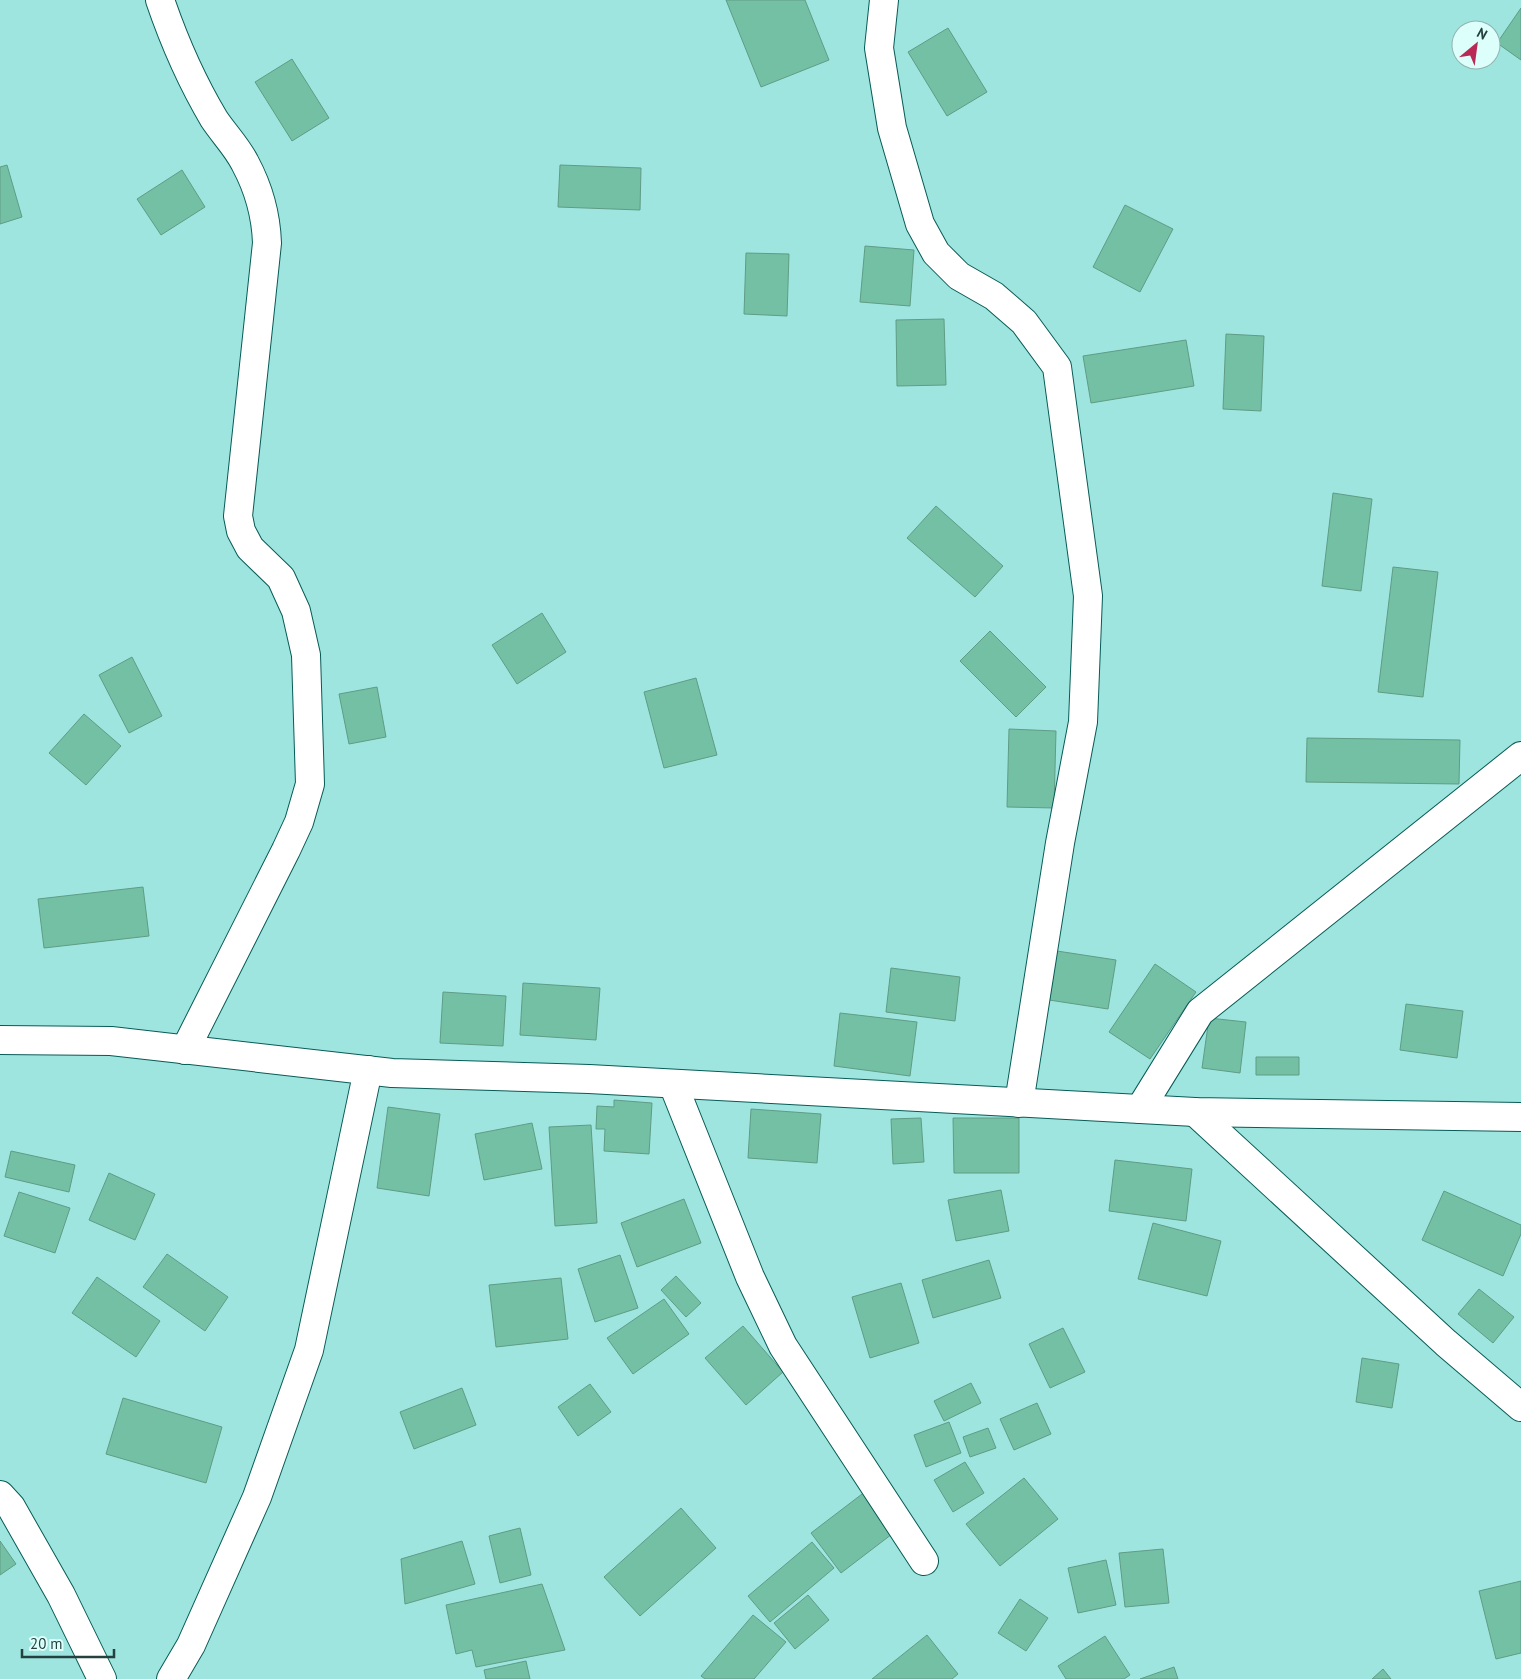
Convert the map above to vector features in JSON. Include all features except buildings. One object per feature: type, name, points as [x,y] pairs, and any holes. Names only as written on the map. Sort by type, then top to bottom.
[{"type":"street","points":[[160,0],[172,37],[214,118],[245,162],[262,202],[266,222],[267,243],[238,516],[241,531],[250,548],[281,578],[296,611],[306,655],[310,784],[299,822],[286,850],[185,1050]]},
{"type":"street","points":[[884,0],[879,48],[892,128],[920,224],[936,253],[959,276],[994,296],[1024,322],[1057,367],[1088,596],[1083,722],[1060,843],[1019,1103]]},
{"type":"street","points":[[1140,1109],[1200,1012],[1521,756]]},
{"type":"street","points":[[0,1040],[111,1041],[368,1070],[1195,1112],[1521,1117]]},
{"type":"street","points":[[171,1679],[191,1645],[256,1497],[309,1350],[368,1070]]},
{"type":"street","points":[[673,1084],[750,1277],[783,1346],[924,1561]]},
{"type":"street","points":[[1195,1112],[1446,1343],[1521,1407]]},
{"type":"street","points":[[0,1495],[11,1507],[61,1595],[102,1679]]}]
